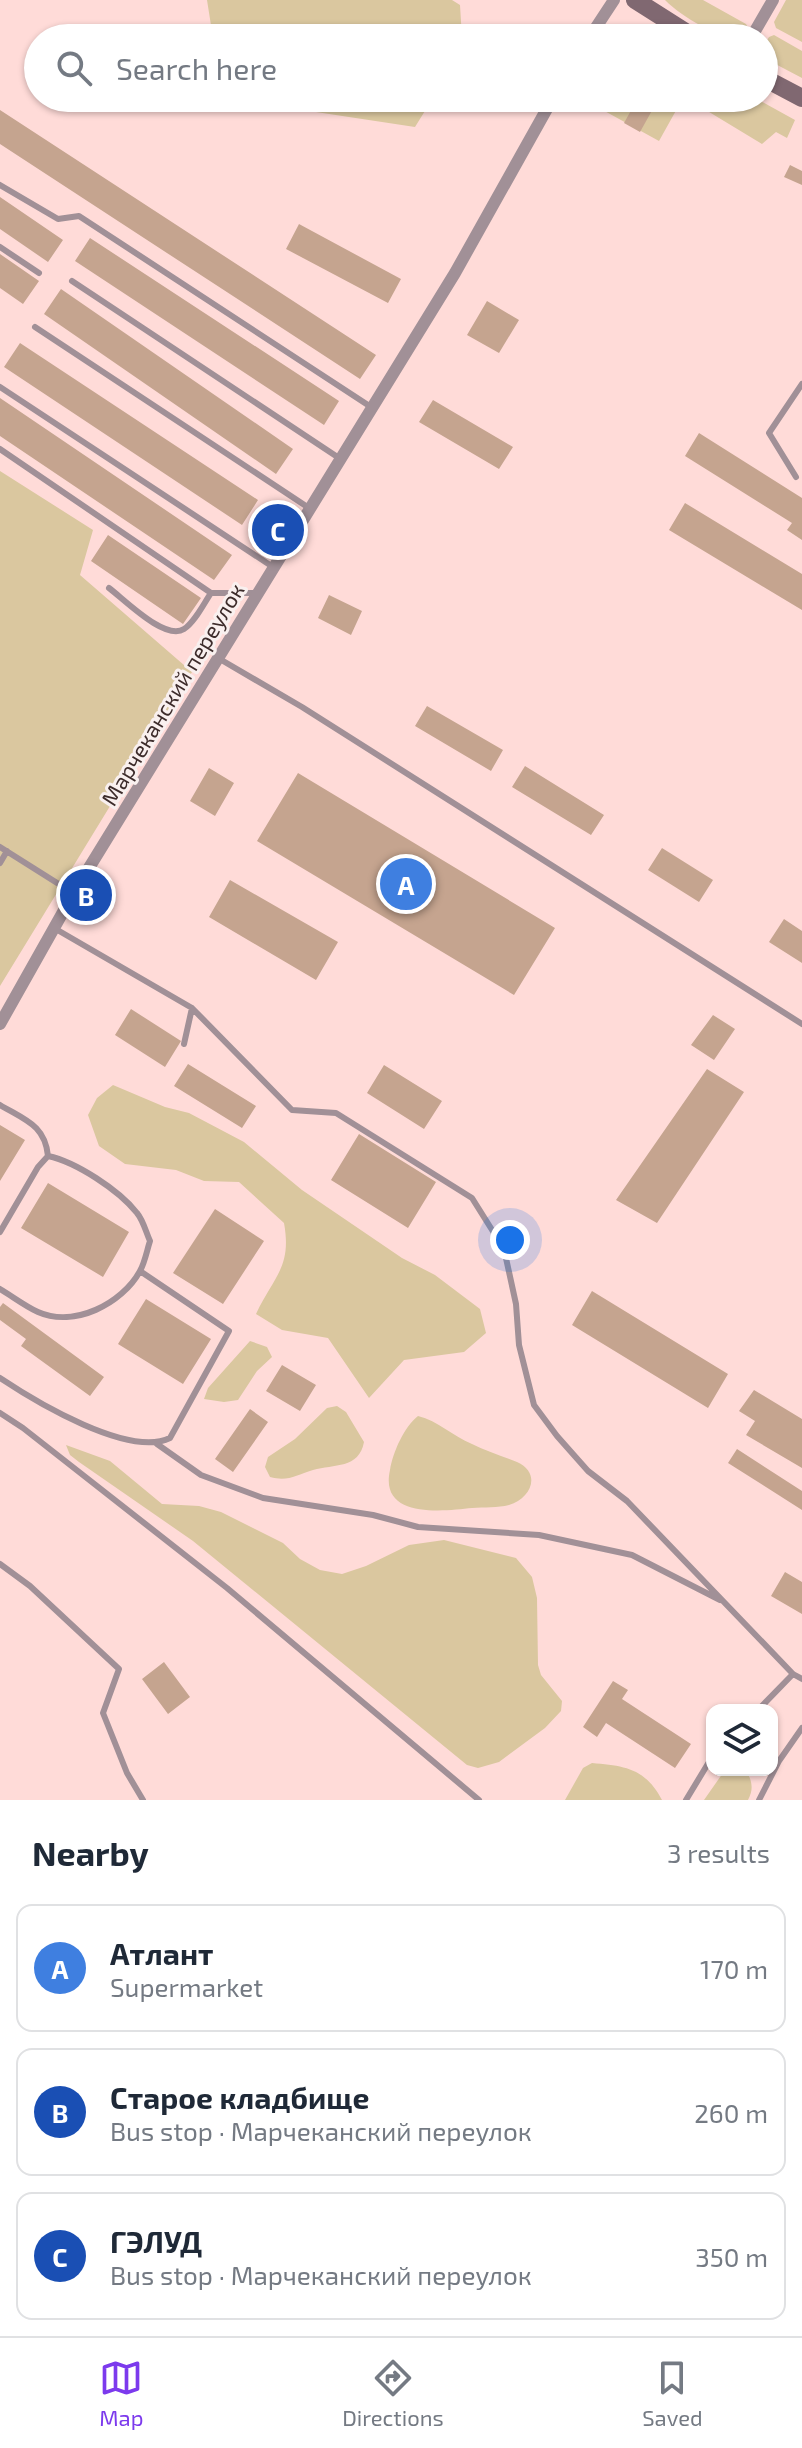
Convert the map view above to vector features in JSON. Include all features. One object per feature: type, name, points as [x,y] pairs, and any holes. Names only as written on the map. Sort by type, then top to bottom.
[{"type":"main road","points":[[635,0],[673,24]]},
{"type":"main road","points":[[778,85],[802,98]]},
{"type":"street","points":[[598,24],[614,0]]},
{"type":"street","points":[[759,24],[773,0]]},
{"type":"street","name":"Марчеканский переулок","points":[[0,1024],[73,893],[455,273],[545,112]]},
{"type":"lane","points":[[0,185],[58,219],[79,216],[371,407]]},
{"type":"lane","points":[[0,247],[39,273]]},
{"type":"lane","points":[[72,281],[339,458]]},
{"type":"lane","points":[[35,327],[309,508]]},
{"type":"lane","points":[[796,477],[769,433],[802,384]]},
{"type":"lane","points":[[0,387],[273,567]]},
{"type":"lane","points":[[0,449],[211,593],[258,593]]},
{"type":"lane","points":[[109,588],[162,629],[176,632],[186,628],[211,593]]},
{"type":"lane","points":[[218,658],[302,707],[802,1024]]},
{"type":"lane","points":[[0,863],[4,849],[73,893]]},
{"type":"lane","points":[[54,928],[192,1008],[292,1110],[336,1113],[472,1198],[504,1249],[516,1304],[519,1345],[534,1405],[588,1471],[627,1501],[793,1674],[802,1679]]},
{"type":"lane","points":[[184,1044],[192,1008]]},
{"type":"lane","points":[[0,1105],[44,1135],[48,1156]]},
{"type":"lane","points":[[0,1232],[38,1167],[48,1156]]},
{"type":"lane","points":[[0,1289],[40,1313],[69,1318],[100,1309],[123,1292],[140,1271],[150,1241],[139,1214],[116,1192],[63,1159],[48,1156]]},
{"type":"lane","points":[[140,1271],[229,1331],[170,1438],[157,1444]]},
{"type":"lane","points":[[0,1378],[36,1402],[97,1430],[157,1444],[201,1475],[263,1498],[373,1515],[418,1527],[539,1535],[632,1555],[724,1602]]},
{"type":"lane","points":[[0,1413],[227,1588],[479,1800]]},
{"type":"lane","points":[[0,1564],[30,1586],[119,1669],[103,1713],[127,1773],[143,1800]]},
{"type":"lane","points":[[764,1704],[793,1674]]},
{"type":"lane","points":[[759,1800],[779,1761],[802,1728]]},
{"type":"lane","points":[[686,1800],[706,1767]]},
{"type":"shaded area","points":[[207,0],[452,0],[460,5],[461,24],[211,24]]},
{"type":"shaded area","points":[[665,0],[703,0],[746,24],[699,24]]},
{"type":"shaded area","points":[[786,0],[802,0],[802,42],[778,29],[778,24],[774,22]]},
{"type":"shaded area","points":[[778,37],[802,51],[802,78],[778,65]]},
{"type":"shaded area","points":[[778,111],[795,120],[787,138],[776,132],[762,144],[709,112]]},
{"type":"shaded area","points":[[316,112],[424,112],[415,127]]},
{"type":"shaded area","points":[[606,112],[675,112],[659,141]]},
{"type":"shaded area","points":[[0,471],[93,530],[80,575],[192,672],[0,986]]},
{"type":"shaded area","points":[[113,1085],[165,1107],[189,1113],[244,1142],[302,1190],[402,1258],[435,1275],[480,1309],[486,1333],[464,1352],[404,1360],[369,1398],[328,1338],[282,1330],[256,1314],[280,1271],[286,1250],[284,1223],[239,1182],[204,1181],[176,1170],[125,1164],[99,1146],[88,1115],[97,1098]]},
{"type":"shaded area","points":[[250,1341],[267,1347],[272,1357],[257,1371],[238,1400],[224,1402],[204,1399],[208,1388]]},
{"type":"shaded area","points":[[337,1406],[346,1412],[364,1442],[357,1457],[344,1464],[292,1477],[270,1477],[265,1467],[268,1457],[295,1439],[327,1408]]},
{"type":"shaded area","points":[[418,1416],[525,1467],[531,1479],[528,1492],[517,1502],[500,1507],[430,1510],[403,1504],[394,1497],[389,1486],[390,1470],[400,1440]]},
{"type":"shaded area","points":[[66,1445],[110,1461],[162,1504],[199,1506],[221,1512],[283,1543],[300,1559],[320,1570],[342,1574],[409,1545],[444,1540],[516,1558],[532,1577],[537,1598],[538,1665],[541,1675],[562,1701],[561,1711],[545,1728],[499,1762],[478,1768],[467,1765],[193,1541],[70,1455]]},
{"type":"shaded area","points":[[592,1763],[641,1775],[662,1800],[565,1800],[583,1768]]},
{"type":"shaded area","points":[[721,1776],[749,1776],[752,1785],[748,1800],[704,1800]]},
{"type":"building","points":[[0,110],[376,355],[360,379],[0,144]]},
{"type":"building","points":[[630,112],[651,112],[640,132],[624,123]]},
{"type":"building","points":[[790,165],[802,171],[802,185],[784,177]]},
{"type":"building","points":[[0,197],[63,240],[48,262],[0,229]]},
{"type":"building","points":[[299,224],[401,279],[388,303],[286,249]]},
{"type":"building","points":[[90,238],[339,401],[324,425],[75,261]]},
{"type":"building","points":[[0,254],[39,281],[23,304],[0,288]]},
{"type":"building","points":[[61,289],[293,449],[276,474],[44,314]]},
{"type":"building","points":[[487,301],[519,320],[499,353],[467,335]]},
{"type":"building","points":[[20,343],[258,500],[242,525],[4,367]]},
{"type":"building","points":[[0,398],[232,555],[214,580],[0,436]]},
{"type":"building","points":[[433,400],[513,447],[499,469],[419,422]]},
{"type":"building","points":[[699,433],[802,498],[802,540],[787,530],[792,523],[685,456]]},
{"type":"building","points":[[685,503],[802,574],[802,610],[669,530]]},
{"type":"building","points":[[108,535],[201,598],[183,624],[91,561]]},
{"type":"building","points":[[329,595],[362,611],[351,635],[318,618]]},
{"type":"building","points":[[427,706],[503,750],[491,771],[415,726]]},
{"type":"building","points":[[525,766],[604,815],[591,835],[512,787]]},
{"type":"building","points":[[209,768],[234,783],[215,816],[190,801]]},
{"type":"building","points":[[298,773],[555,928],[514,995],[257,841]]},
{"type":"building","points":[[662,848],[713,880],[699,902],[648,870]]},
{"type":"building","points":[[230,880],[338,942],[316,980],[209,917]]},
{"type":"building","points":[[784,919],[802,931],[802,963],[769,942]]},
{"type":"building","points":[[131,1009],[181,1041],[165,1067],[115,1035]]},
{"type":"building","points":[[713,1015],[735,1029],[714,1060],[691,1045]]},
{"type":"building","points":[[188,1064],[256,1106],[242,1128],[174,1086]]},
{"type":"building","points":[[384,1065],[442,1101],[424,1129],[367,1093]]},
{"type":"building","points":[[707,1069],[744,1092],[657,1223],[616,1200]]},
{"type":"building","points":[[0,1125],[25,1140],[0,1181]]},
{"type":"building","points":[[359,1134],[436,1182],[408,1228],[331,1180]]},
{"type":"building","points":[[48,1183],[129,1232],[103,1277],[21,1228]]},
{"type":"building","points":[[215,1209],[264,1241],[223,1304],[173,1273]]},
{"type":"building","points":[[592,1291],[728,1374],[708,1408],[572,1325]]},
{"type":"building","points":[[146,1299],[211,1339],[183,1384],[118,1344]]},
{"type":"building","points":[[3,1303],[104,1377],[90,1396],[21,1346],[26,1339],[0,1320]]},
{"type":"building","points":[[282,1365],[316,1385],[300,1411],[266,1391]]},
{"type":"building","points":[[754,1390],[802,1419],[802,1468],[746,1435],[755,1421],[739,1411]]},
{"type":"building","points":[[250,1409],[268,1422],[233,1472],[215,1459]]},
{"type":"building","points":[[737,1449],[802,1491],[802,1510],[728,1463]]},
{"type":"building","points":[[785,1572],[802,1582],[802,1614],[771,1596]]},
{"type":"building","points":[[164,1662],[190,1697],[168,1714],[142,1679]]},
{"type":"building","points":[[613,1681],[628,1690],[622,1699],[691,1744],[675,1768],[606,1723],[597,1737],[583,1727]]},
{"type":"place","name":"ГЭЛУД","points":[[278,530]]},
{"type":"place","name":"Атлант","points":[[406,884]]},
{"type":"place","name":"Старое кладбище","points":[[86,895]]}]
